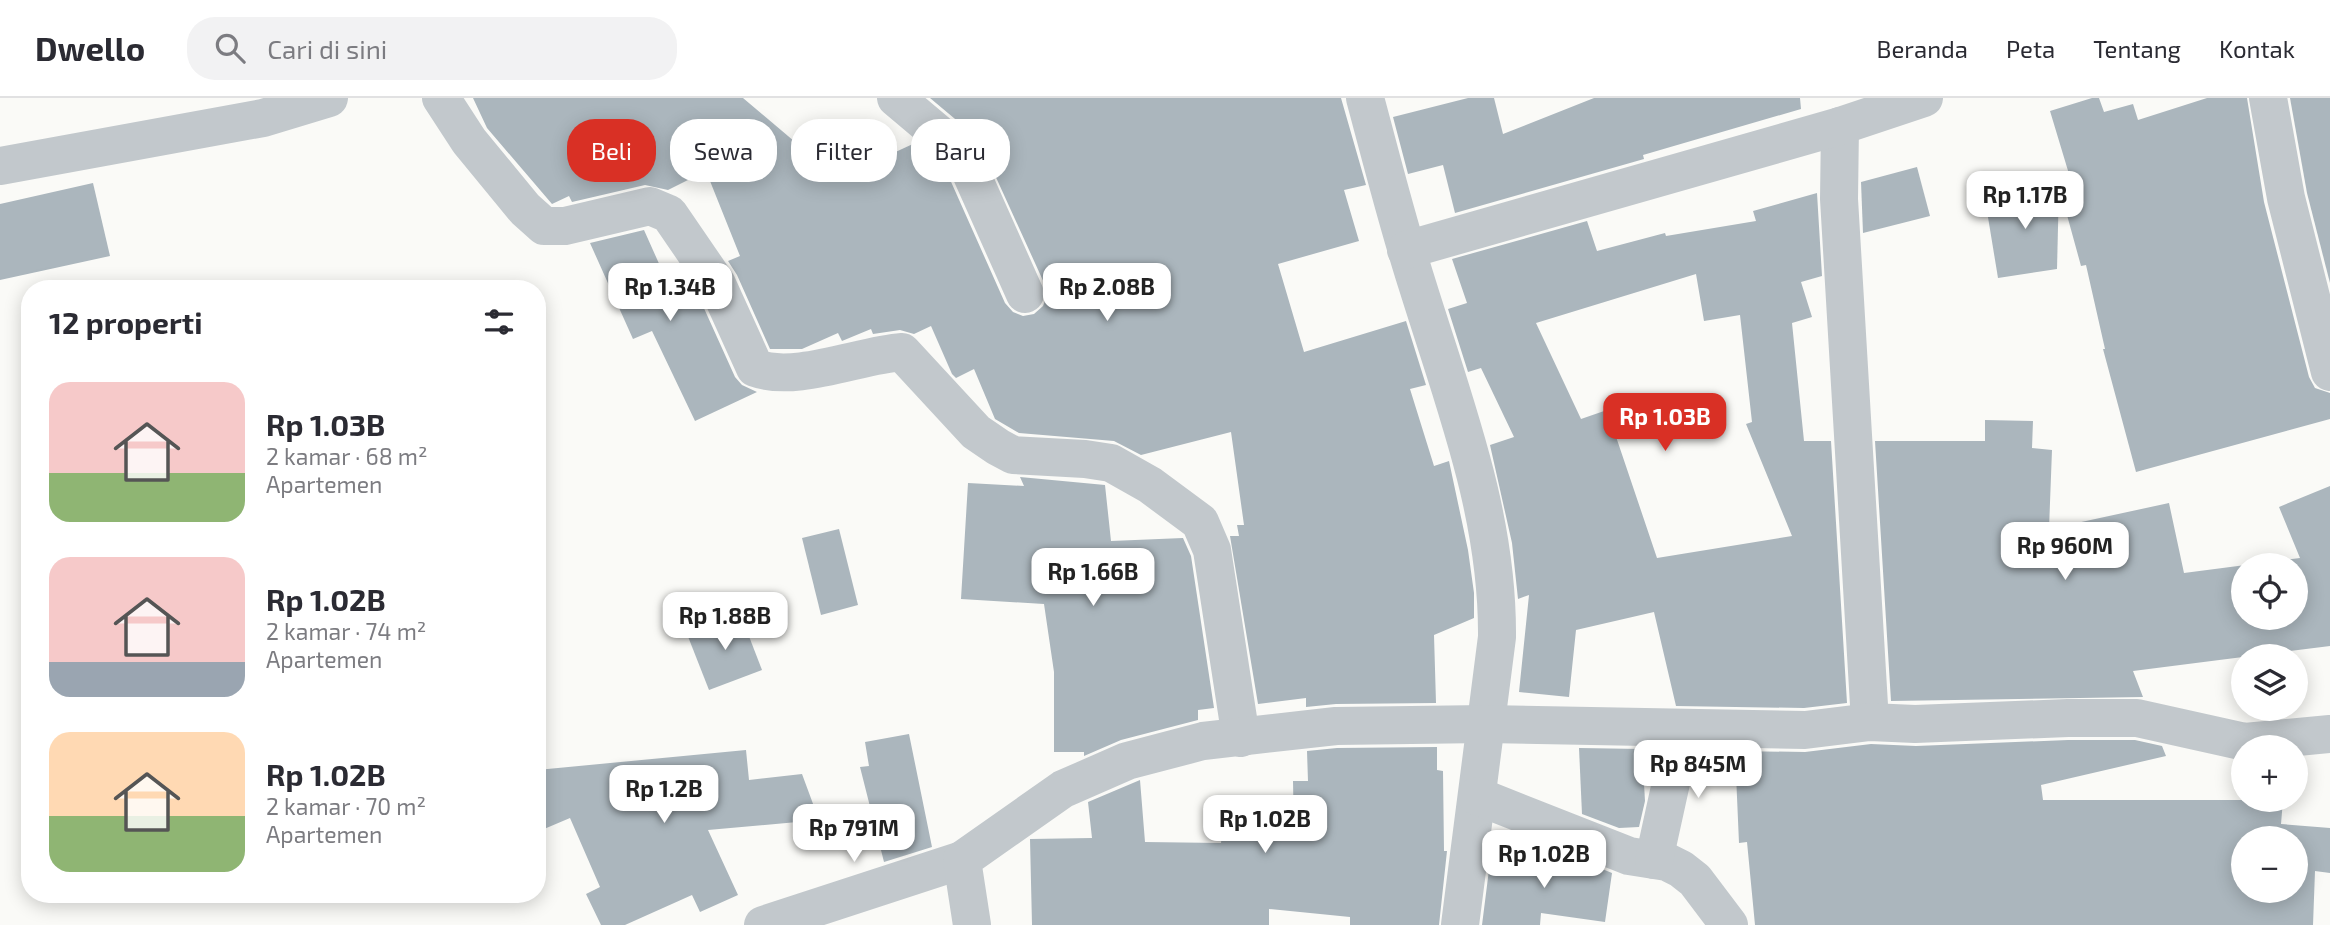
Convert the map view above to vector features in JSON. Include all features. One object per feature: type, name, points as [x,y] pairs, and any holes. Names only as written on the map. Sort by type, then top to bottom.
[{"type":"street","points":[[0,166],[263,118],[329,98]]},
{"type":"street","points":[[440,98],[477,151],[525,209],[544,226],[565,226],[650,206],[669,214],[727,301],[755,368],[766,372],[812,369],[902,352],[976,432],[998,447],[1013,455],[1111,463],[1150,485],[1200,522],[1208,535],[1212,550],[1241,738]]},
{"type":"street","points":[[896,98],[953,146],[967,164],[1025,294]]},
{"type":"street","points":[[1365,98],[1406,250],[1472,460],[1492,544],[1497,593],[1497,637],[1460,925]]},
{"type":"street","points":[[1406,250],[1840,125],[1924,98]]},
{"type":"street","points":[[2268,98],[2286,198],[2330,372]]},
{"type":"street","points":[[1840,125],[1839,199],[1870,722]]},
{"type":"street","points":[[764,925],[962,860],[1063,789],[1127,761],[1203,741],[1335,726],[1486,724],[1805,730],[1870,722],[1915,724],[2068,718],[2137,718],[2245,742],[2330,734]]},
{"type":"street","points":[[1654,860],[1683,728]]},
{"type":"street","points":[[1477,796],[1629,856],[1654,860],[1681,869],[1695,880],[1729,925]]},
{"type":"street","points":[[962,860],[972,925]]},
{"type":"building","points":[[473,98],[743,98],[768,119],[670,119],[670,182],[684,182],[668,190],[645,185],[572,202],[569,196],[552,204],[487,128]]},
{"type":"building","points":[[930,98],[1341,98],[1366,185],[1344,190],[1359,241],[1278,264],[1304,352],[1406,321],[1426,385],[1410,389],[1434,466],[1449,461],[1468,550],[1474,593],[1474,618],[1434,635],[1436,703],[1306,707],[1306,698],[1258,704],[1230,536],[1239,536],[1237,525],[1244,525],[1231,432],[1141,455],[1114,441],[1019,433],[995,419],[974,369],[956,378],[952,374],[931,326],[914,334],[900,330],[873,334],[871,329],[842,341],[838,333],[802,349],[770,349],[728,261],[740,256],[710,182],[777,182],[777,127],[791,139],[791,182],[897,182],[897,151],[911,145],[911,182],[951,182],[1005,303],[1013,312],[1023,316],[1034,314],[1043,306],[1047,296],[1045,285],[998,182],[1010,182],[1010,119],[955,119]]},
{"type":"building","points":[[1468,98],[1494,98],[1503,134],[1594,98],[1800,98],[1801,109],[1643,155],[1644,159],[1455,213],[1443,165],[1408,174],[1393,117]]},
{"type":"building","points":[[2099,98],[2104,112],[2133,104],[2138,120],[2207,98],[2247,98],[2264,202],[2309,377],[2315,388],[2330,393],[2330,419],[2136,472],[2103,349],[2086,265],[2081,266],[2059,186],[2072,184],[2050,111]]},
{"type":"building","points":[[2290,98],[2330,98],[2330,283],[2307,193]]},
{"type":"building","points":[[1917,167],[1930,216],[1863,233],[1861,182]]},
{"type":"building","points":[[93,183],[110,256],[0,280],[0,204]]},
{"type":"building","points":[[2059,186],[2057,269],[1998,278],[1985,199]]},
{"type":"building","points":[[1817,193],[1822,276],[1801,282],[1812,317],[1792,323],[1804,441],[1831,441],[1847,703],[1804,708],[1676,706],[1654,612],[1576,630],[1569,697],[1519,692],[1529,595],[1518,599],[1512,543],[1490,445],[1514,437],[1481,368],[1468,372],[1448,309],[1467,303],[1452,259],[1587,221],[1597,251],[1665,233],[1666,236],[1756,221],[1753,211]],"holes":[[[1696,274],[1704,321],[1740,315],[1752,422],[1746,424],[1792,536],[1657,558],[1607,410],[1581,419],[1536,323]]]},
{"type":"building","points":[[644,230],[669,286],[686,278],[698,295],[735,377],[742,385],[757,392],[695,421],[652,331],[633,339],[590,243]]},
{"type":"building","points":[[1985,420],[2033,421],[2032,448],[2052,450],[2049,529],[2169,503],[2184,573],[2231,567],[2231,630],[2308,630],[2308,553],[2298,553],[2279,507],[2330,486],[2330,646],[2308,649],[2308,644],[2231,644],[2231,659],[2133,671],[2143,697],[1891,701],[1875,441],[1985,441]]},
{"type":"building","points":[[1020,477],[1105,485],[1111,541],[1183,538],[1191,556],[1214,708],[1198,710],[1198,720],[1121,740],[1084,756],[1084,752],[1054,752],[1054,672],[1044,604],[961,599],[968,483],[1024,486]]},
{"type":"building","points":[[839,529],[858,605],[821,615],[802,538]]},
{"type":"building","points":[[740,613],[762,670],[709,690],[687,634]]},
{"type":"building","points":[[909,734],[932,847],[884,862],[860,767],[869,766],[865,742]]},
{"type":"building","points":[[2135,740],[2162,746],[2166,756],[2041,785],[2043,800],[2231,800],[2231,812],[2282,812],[2281,824],[2306,826],[2231,826],[2231,903],[2308,903],[2308,826],[2330,828],[2330,873],[2315,871],[2313,925],[1755,925],[1747,842],[1739,843],[1735,751],[1805,752],[1871,744],[1916,746]]},
{"type":"building","points":[[1437,747],[1437,770],[1443,771],[1444,851],[1447,851],[1439,925],[1350,925],[1350,917],[1269,909],[1269,925],[1032,925],[1030,839],[1092,838],[1088,802],[1140,780],[1145,842],[1221,843],[1222,834],[1294,835],[1293,781],[1308,781],[1307,751]]},
{"type":"building","points":[[1579,748],[1642,749],[1645,801],[1639,827],[1619,828],[1582,814]]},
{"type":"building","points":[[746,750],[749,780],[802,774],[819,820],[708,830],[738,895],[700,912],[692,895],[625,925],[601,925],[586,894],[600,887],[570,818],[546,828],[546,769]]},
{"type":"building","points":[[1491,854],[1575,858],[1612,873],[1605,922],[1541,913],[1540,925],[1482,925]]}]
